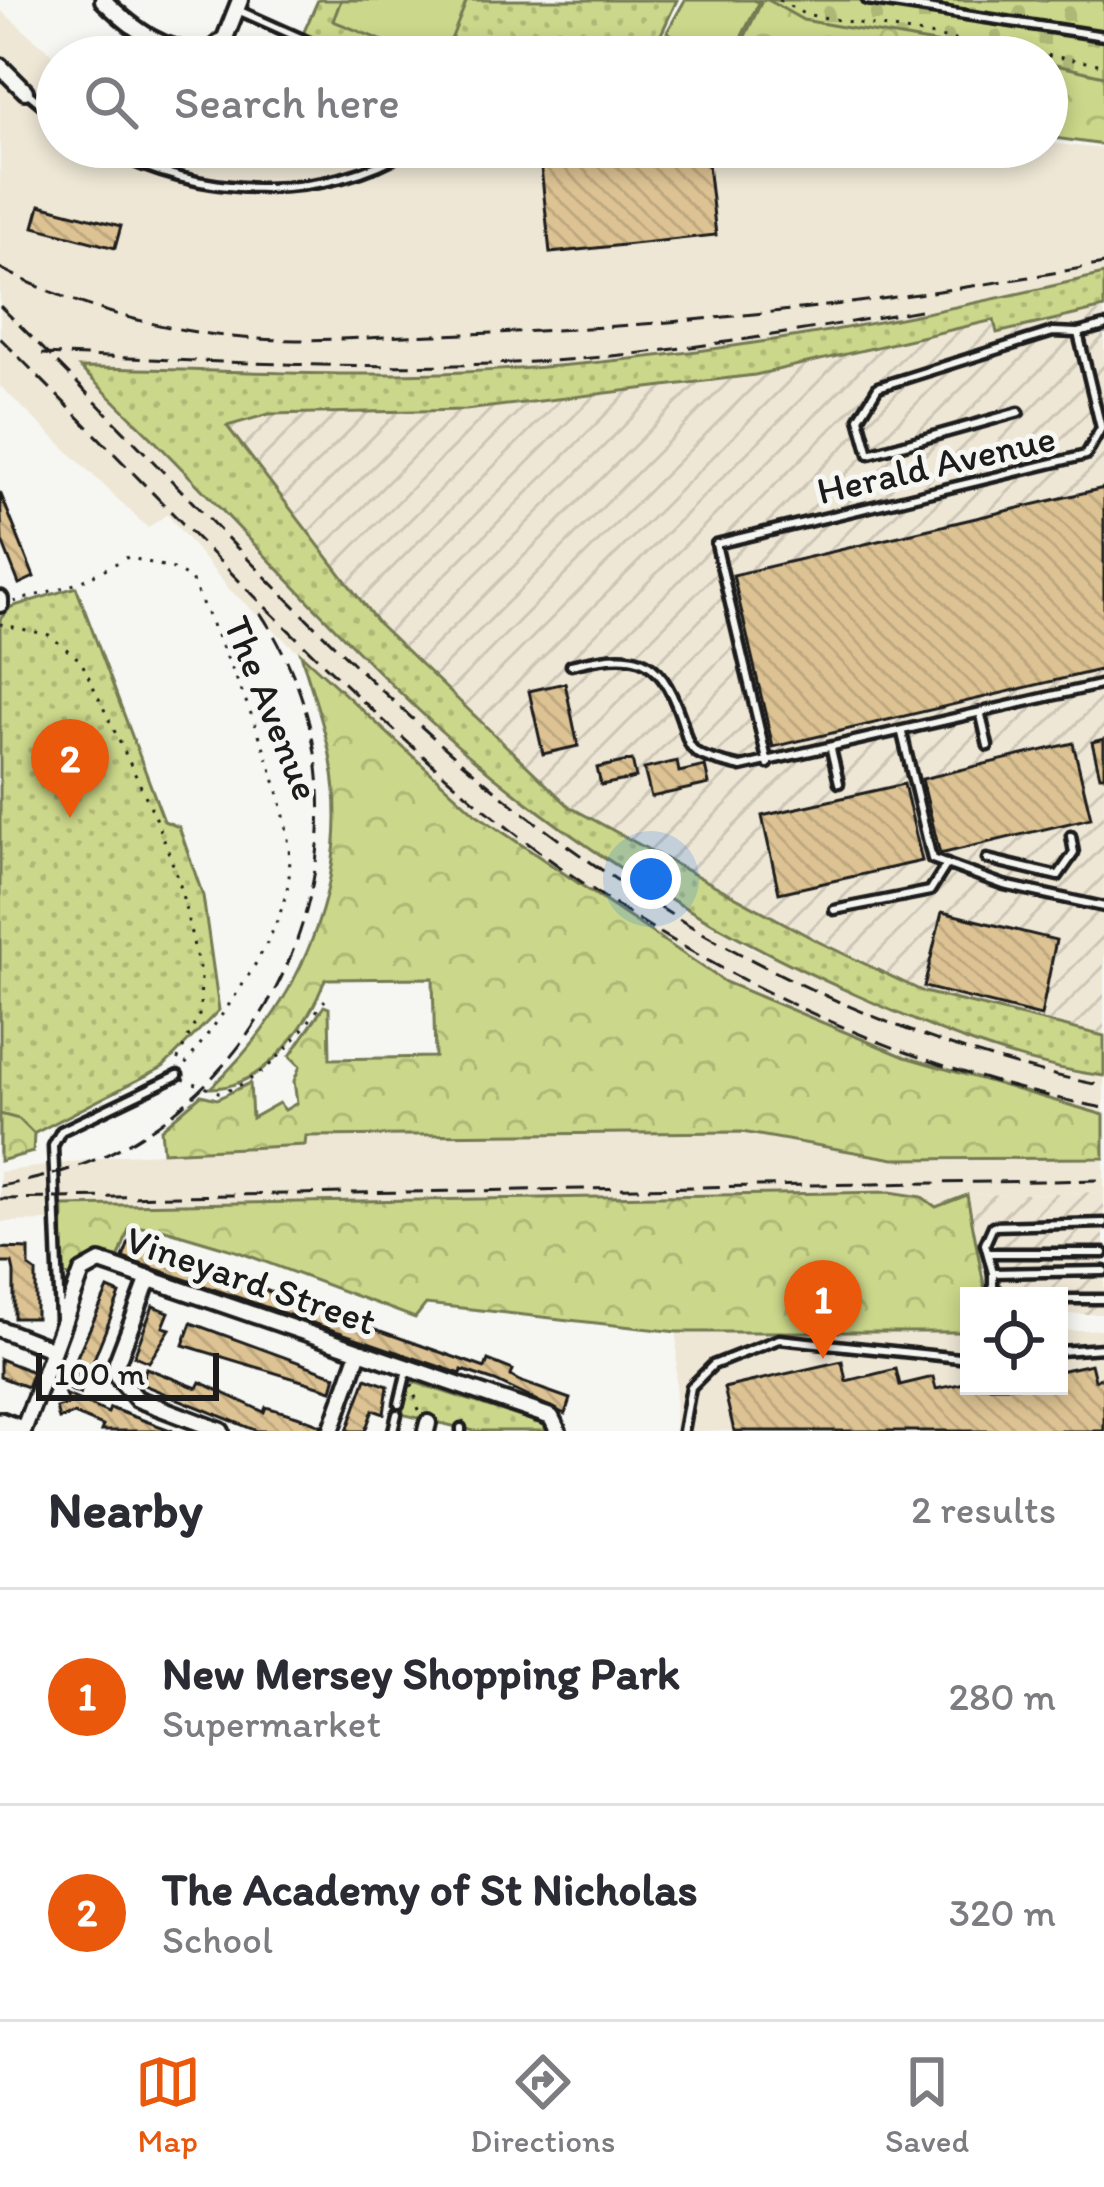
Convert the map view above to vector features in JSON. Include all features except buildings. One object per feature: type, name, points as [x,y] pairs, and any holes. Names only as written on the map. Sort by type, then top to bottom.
[{"type":"highway","points":[[0,1424],[21,1431]]},
{"type":"street","points":[[103,0],[149,36]]},
{"type":"street","points":[[226,36],[238,5]]},
{"type":"street","points":[[3,76],[25,91]]},
{"type":"street","name":"Vineyard Street","points":[[21,1431],[82,1272],[108,1262],[558,1428]]},
{"type":"street","points":[[149,1278],[117,1362],[117,1376],[137,1399],[221,1431]]},
{"type":"street","points":[[0,1329],[51,1349]]},
{"type":"street","points":[[331,1431],[359,1352]]},
{"type":"lane","points":[[867,0],[1104,36]]},
{"type":"lane","points":[[238,5],[301,36]]},
{"type":"lane","points":[[25,91],[36,100]]},
{"type":"lane","points":[[154,168],[188,182],[256,189],[346,178],[368,168]]},
{"type":"lane","points":[[1019,412],[868,454],[859,418],[878,387],[1053,332],[1104,326]]},
{"type":"lane","name":"Herald Avenue","points":[[768,764],[716,544],[1086,455],[1101,428],[1078,332]]},
{"type":"lane","points":[[572,665],[623,653],[637,656],[670,694],[689,745],[698,754],[741,767],[1104,684]]},
{"type":"lane","points":[[980,714],[988,746]]},
{"type":"lane","points":[[902,733],[932,859],[1023,890],[1104,908]]},
{"type":"lane","points":[[831,749],[838,783]]},
{"type":"lane","points":[[987,859],[1058,876],[1074,853],[1071,836]]},
{"type":"lane","points":[[834,910],[931,891],[947,864]]},
{"type":"lane","points":[[1023,890],[1027,868]]},
{"type":"lane","points":[[61,1323],[53,1146],[61,1131],[178,1076]]},
{"type":"lane","points":[[994,1287],[985,1244],[992,1226],[1104,1223]]},
{"type":"lane","points":[[989,1253],[1104,1253]]},
{"type":"lane","points":[[993,1273],[1104,1271]]},
{"type":"lane","points":[[1068,1299],[1104,1299]]},
{"type":"lane","points":[[683,1431],[691,1387],[712,1365],[779,1339],[960,1358]]},
{"type":"lane","points":[[1068,1350],[1104,1348]]},
{"type":"lane","points":[[399,1404],[407,1370]]},
{"type":"lane","points":[[394,1431],[397,1414]]},
{"type":"path","points":[[779,0],[804,14],[933,36]]},
{"type":"path","points":[[1068,59],[1104,65]]},
{"type":"path","name":"The Avenue","points":[[0,601],[25,603],[128,557],[174,568],[190,580],[229,665],[292,842],[287,888],[270,932],[178,1076]]},
{"type":"path","points":[[0,623],[49,635],[81,661],[155,818],[179,881],[201,977],[200,1013],[168,1081]]},
{"type":"path","points":[[178,1076],[208,1091],[235,1088],[269,1070],[325,1000]]},
{"type":"path","points":[[407,1370],[426,1425]]},
{"type":"shaded area","points":[[0,10],[36,40],[36,168],[1068,168],[1068,145],[1104,149],[1104,294],[994,320],[438,386],[90,377],[442,732],[586,845],[750,947],[914,1021],[991,1048],[1104,1076],[1104,1115],[905,1057],[725,982],[640,927],[476,814],[229,589],[167,514],[148,528],[0,386]]},
{"type":"shaded area","points":[[1104,308],[1104,1036],[924,992],[819,942],[570,807],[378,623],[226,425],[269,414],[466,410],[755,375],[994,320],[998,332]]},
{"type":"shaded area","points":[[742,1132],[868,1155],[945,1161],[1104,1158],[1104,1192],[967,1195],[936,1207],[922,1197],[890,1192],[68,1205],[50,1212],[49,1221],[0,1222],[0,1172],[123,1155],[304,1145],[305,1136]]},
{"type":"shaded area","points":[[1104,1192],[1104,1314],[1068,1314],[1068,1287],[984,1287],[967,1195]]},
{"type":"shaded area","points":[[1104,1329],[1104,1431],[675,1431],[677,1332],[960,1332],[960,1395],[1068,1395],[1068,1331]]},
{"type":"green space","points":[[318,0],[677,0],[660,36],[303,34]]},
{"type":"green space","points":[[341,0],[467,0],[452,36],[370,36],[333,21]]},
{"type":"green space","points":[[685,0],[759,3],[742,36],[674,36],[667,32]]},
{"type":"green space","points":[[757,0],[801,0],[1104,40],[1104,145],[1068,140],[1068,36],[745,36],[761,3]]},
{"type":"green space","points":[[768,0],[1104,0],[1104,76],[1068,68],[1068,36],[895,36],[803,20]]},
{"type":"green space","points":[[1104,274],[1104,308],[997,333],[994,320],[755,375],[466,410],[269,414],[227,426],[378,623],[570,807],[819,942],[924,992],[1104,1036],[1104,1076],[1008,1054],[854,994],[689,910],[585,844],[486,770],[393,686],[80,368],[368,374],[626,360],[787,338]]},
{"type":"green space","points":[[76,587],[164,821],[179,827],[203,896],[219,1010],[163,1067],[0,1151],[0,619],[11,607]]},
{"type":"green space","points":[[301,654],[476,814],[725,982],[905,1057],[1104,1115],[1104,1158],[894,1159],[742,1132],[306,1136],[305,1145],[163,1152],[161,1129],[201,1095],[217,1099],[250,1083],[252,1118],[279,1103],[285,1110],[297,1103],[294,1081],[300,1066],[290,1056],[324,1006],[329,1008],[330,1059],[435,1057],[433,978],[325,979],[308,1016],[282,1051],[248,1078],[210,1088],[241,1056],[293,982],[326,897],[336,807],[322,720]]},
{"type":"green space","points":[[0,1114],[19,1119],[34,1134],[33,1152],[0,1161]]},
{"type":"green space","points":[[890,1192],[922,1197],[936,1207],[967,1195],[984,1287],[960,1287],[960,1332],[677,1332],[426,1304],[415,1318],[236,1251],[162,1229],[130,1226],[119,1257],[91,1258],[72,1276],[62,1275],[63,1206]]},
{"type":"green space","points":[[411,1381],[542,1424],[547,1431],[474,1431],[401,1414]]},
{"type":"railway","points":[[0,268],[51,292],[133,319],[216,335],[298,340],[687,320],[938,291],[1104,264]]},
{"type":"railway","points":[[0,306],[366,675],[429,734],[562,842],[706,935],[860,1011],[940,1042],[1104,1086]]},
{"type":"railway","points":[[42,354],[310,365],[511,363],[707,345],[920,310]]},
{"type":"railway","points":[[0,338],[356,695],[481,806],[549,859],[696,954],[855,1032],[1020,1089],[1104,1108]]},
{"type":"railway","points":[[0,1186],[66,1170],[114,1151],[192,1097],[244,1040],[283,975],[308,904],[319,829],[315,754],[295,681],[259,611]]},
{"type":"railway","points":[[0,1199],[1104,1180]]},
{"type":"place","name":"The Academy of St Nicholas","points":[[70,818]]},
{"type":"place","name":"New Mersey Shopping Park","points":[[823,1359]]}]
